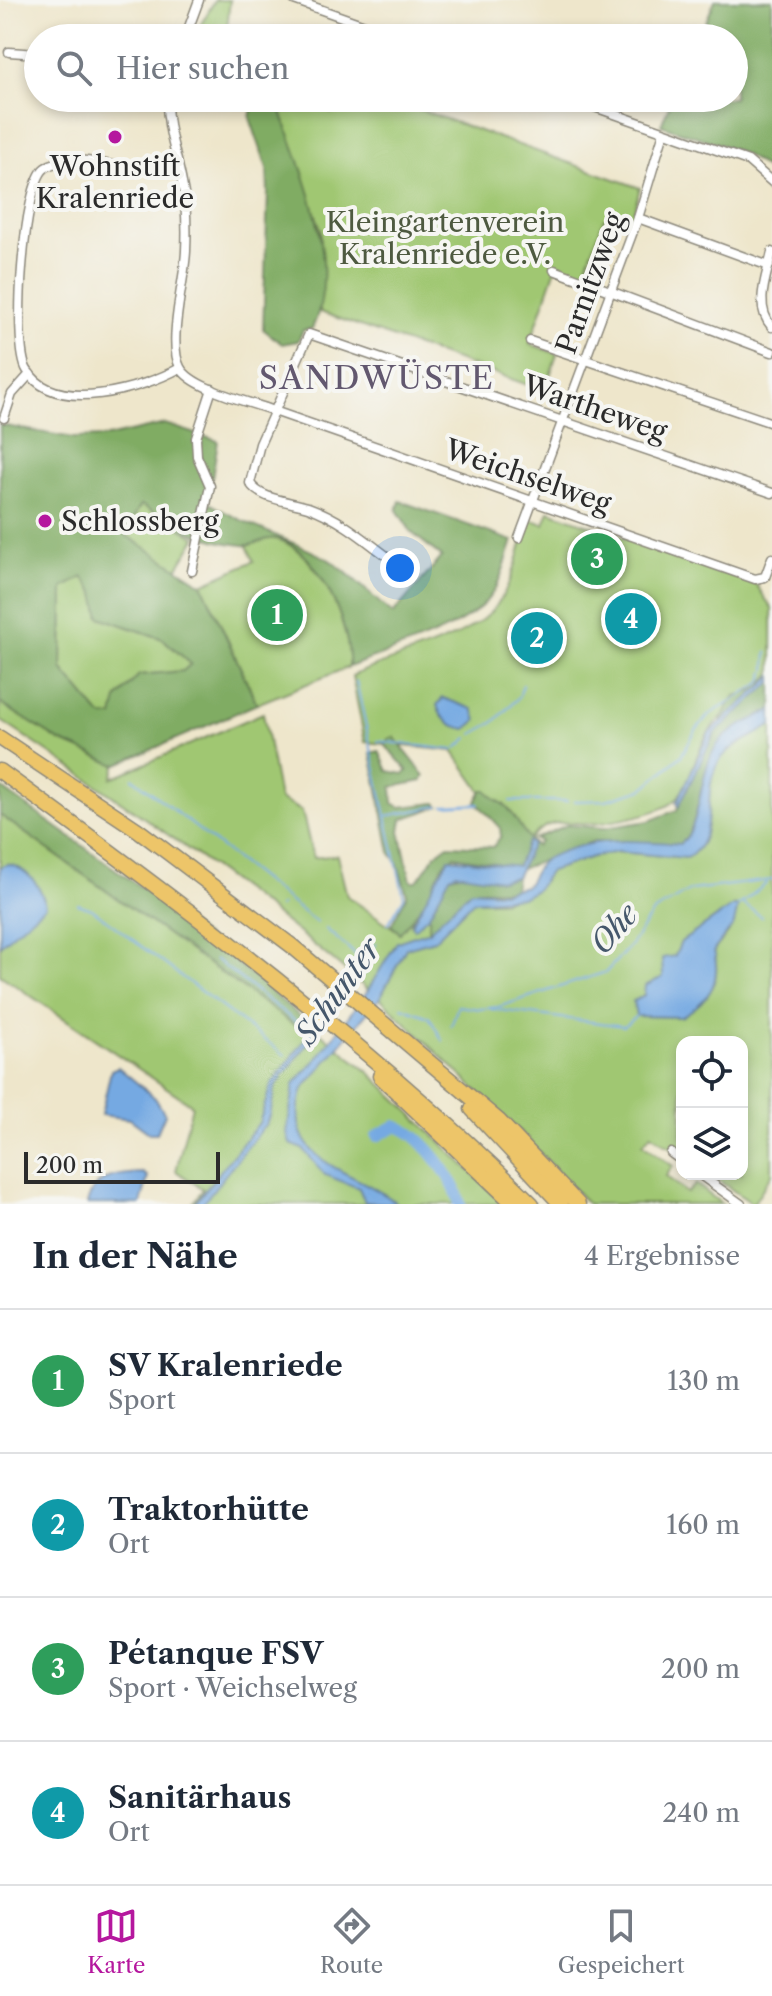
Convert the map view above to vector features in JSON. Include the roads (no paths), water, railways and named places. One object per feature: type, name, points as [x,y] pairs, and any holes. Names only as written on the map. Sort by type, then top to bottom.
[{"type":"highway","points":[[0,738],[183,862],[326,975],[499,1121],[578,1204]]},
{"type":"highway","points":[[0,771],[223,935],[376,1065],[532,1204]]},
{"type":"highway","points":[[397,1037],[464,1101],[561,1204]]},
{"type":"highway","points":[[376,1065],[514,1204]]},
{"type":"street","points":[[191,24],[202,0]]},
{"type":"street","points":[[294,0],[362,24]]},
{"type":"street","points":[[9,52],[24,53]]},
{"type":"street","points":[[169,112],[177,162],[187,239],[175,345],[180,368],[140,386],[100,393],[56,389],[30,374],[21,357],[18,342],[29,201],[38,175],[51,165],[68,161],[138,168],[177,162]]},
{"type":"street","points":[[608,112],[748,161],[772,182]]},
{"type":"street","name":"Parnitzweg","points":[[519,538],[638,218],[664,132]]},
{"type":"street","points":[[638,218],[769,266]]},
{"type":"street","points":[[772,252],[762,306],[772,327]]},
{"type":"street","points":[[554,270],[772,352]]},
{"type":"street","name":"Wartheweg","points":[[274,411],[287,389],[306,338],[313,333],[772,493]]},
{"type":"street","points":[[530,341],[772,423]]},
{"type":"street","name":"Weichselweg","points":[[180,368],[212,389],[755,579],[767,574],[772,558]]},
{"type":"street","points":[[4,418],[12,394],[30,374]]},
{"type":"street","points":[[192,571],[210,486],[195,447],[212,389]]},
{"type":"street","points":[[274,411],[251,470],[251,487],[343,524],[389,558],[390,566]]},
{"type":"street","points":[[671,1153],[676,1157]]},
{"type":"street","points":[[707,1180],[741,1204]]},
{"type":"water","points":[[772,677],[772,682],[714,734],[679,806],[677,803],[709,733]]},
{"type":"water","points":[[443,698],[473,709],[477,720],[466,729],[451,724],[437,705]]},
{"type":"water","points":[[772,710],[772,725],[720,760],[711,785],[704,838],[687,858],[617,852],[592,857],[550,871],[536,890],[523,897],[473,901],[434,940],[406,948],[380,998],[303,1089],[298,1114],[302,1134],[311,1150],[398,1204],[365,1202],[359,1188],[325,1175],[303,1149],[290,1144],[287,1133],[294,1084],[316,1060],[368,990],[397,942],[429,931],[471,890],[502,892],[526,886],[541,862],[560,852],[594,843],[645,841],[680,844],[693,825],[706,769],[718,744],[736,729]]},
{"type":"water","points":[[528,841],[532,844],[516,877],[501,880],[456,873],[450,876],[429,915],[414,929],[411,925],[449,858],[517,866]]},
{"type":"water","points":[[7,864],[21,869],[32,879],[41,892],[45,906],[0,945],[0,868]]},
{"type":"water","points":[[733,906],[738,906],[734,924],[714,950],[715,981],[700,1004],[681,1017],[636,1016],[633,1001],[644,996],[645,986],[663,977],[662,958],[675,956],[681,942]]},
{"type":"water","points":[[349,981],[353,984],[275,1087],[270,1116],[265,1125],[202,1204],[194,1204],[259,1123],[271,1085]]},
{"type":"water","points":[[118,1067],[155,1098],[165,1114],[157,1133],[149,1133],[130,1119],[101,1115],[111,1070]]},
{"type":"water","points":[[143,1173],[148,1177],[141,1204],[87,1204],[95,1187],[108,1178]]},
{"type":"waterway","points":[[766,669],[767,652]]},
{"type":"waterway","points":[[574,801],[606,800],[643,789],[681,756],[709,715],[761,683],[765,672]]},
{"type":"waterway","points":[[356,681],[404,897],[388,924]]},
{"type":"waterway","points":[[520,694],[523,685]]},
{"type":"waterway","points":[[473,734],[494,722],[519,697]]},
{"type":"waterway","points":[[457,748],[468,738]]},
{"type":"waterway","points":[[378,741],[454,750]]},
{"type":"waterway","points":[[133,778],[317,923]]},
{"type":"waterway","points":[[510,801],[567,801]]},
{"type":"waterway","points":[[444,806],[479,804]]},
{"type":"waterway","points":[[386,816],[439,806]]},
{"type":"waterway","name":"Ohe","points":[[451,1026],[458,1006],[480,1009],[498,1007],[606,972],[631,945],[653,912],[691,890],[772,880]]},
{"type":"waterway","points":[[738,906],[767,883]]},
{"type":"waterway","points":[[78,904],[92,909],[285,1055]]},
{"type":"waterway","points":[[743,904],[762,917]]},
{"type":"waterway","name":"Schunter","points":[[326,929],[363,961],[365,974]]},
{"type":"waterway","name":"Schunter","points":[[364,959],[375,944]]},
{"type":"waterway","name":"Schunter","points":[[215,959],[309,1032]]},
{"type":"waterway","points":[[402,1007],[429,1017],[443,1041]]},
{"type":"waterway","points":[[491,1009],[624,1026],[636,1016]]},
{"type":"waterway","points":[[377,1136],[395,1126],[415,1137],[444,1169],[460,1204]]},
{"type":"place","name":"Wohnstift Kralenriede","points":[[115,137]]},
{"type":"place","name":"Schlossberg","points":[[45,521]]},
{"type":"place","name":"Pétanque FSV","points":[[597,559]]},
{"type":"place","name":"SV Kralenriede","points":[[277,615]]},
{"type":"place","name":"Sanitärhaus","points":[[631,619]]},
{"type":"place","name":"Traktorhütte","points":[[537,638]]},
{"type":"district","name":"SANDWÜSTE","points":[[377,377]]},
{"type":"park label","name":"Kleingartenverein Kralenriede e.V.","points":[[445,238]]}]
